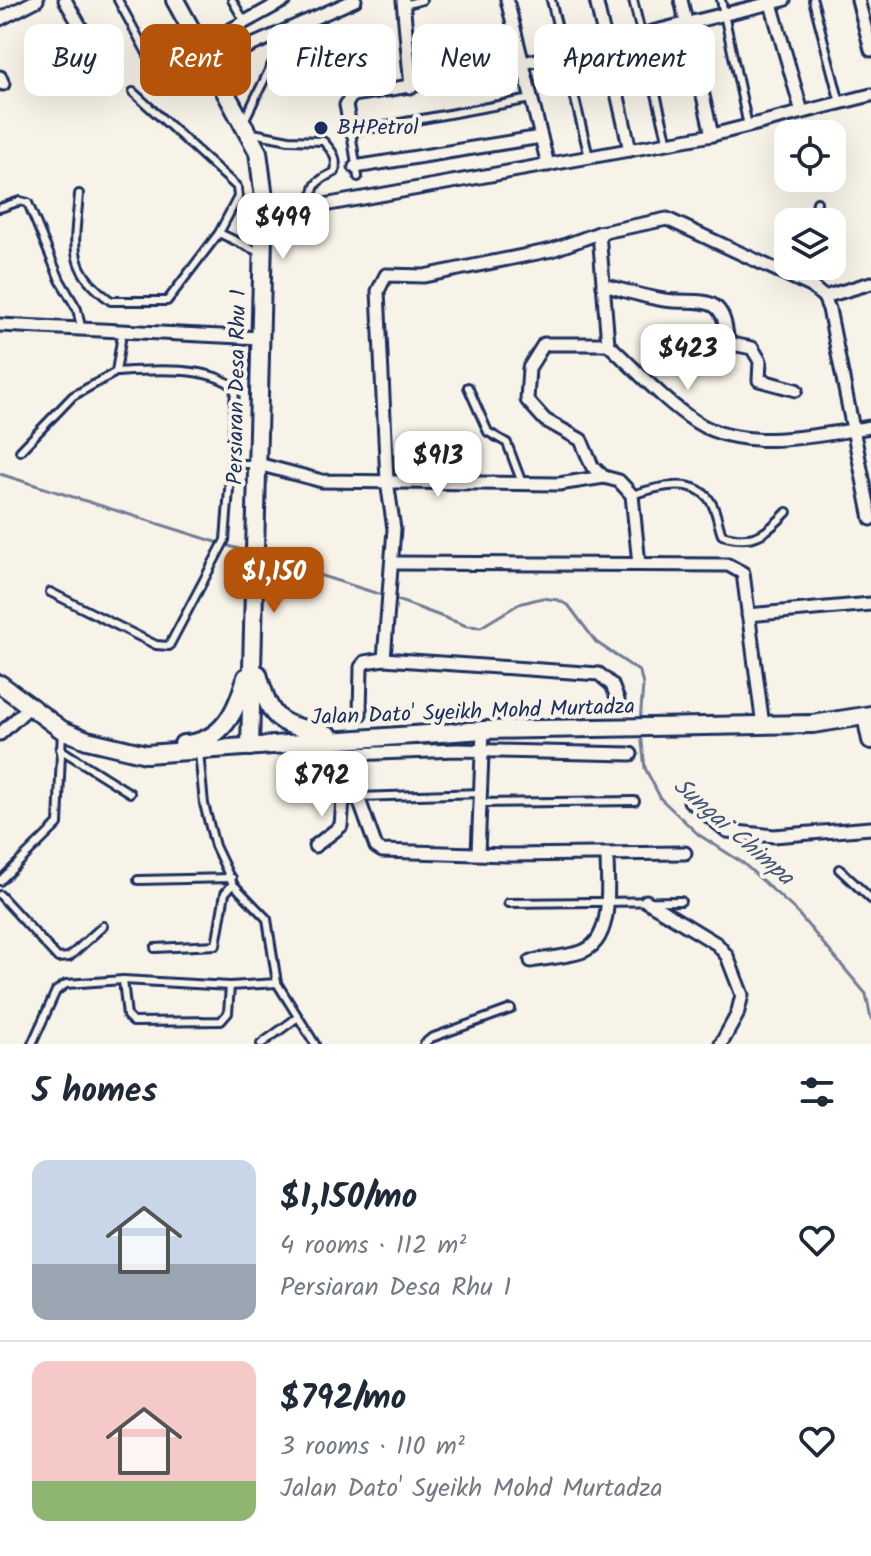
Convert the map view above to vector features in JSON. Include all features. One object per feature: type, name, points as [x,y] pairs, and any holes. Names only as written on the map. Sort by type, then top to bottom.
[{"type":"main road","name":"Persiaran Desa Rhu 1","points":[[175,0],[189,24]]},
{"type":"main road","name":"Persiaran Desa Rhu 1","points":[[227,96],[258,152],[263,216],[250,747]]},
{"type":"main road","points":[[253,653],[267,707],[296,727],[341,738]]},
{"type":"main road","points":[[87,740],[149,746],[196,744],[217,733],[233,716],[253,653]]},
{"type":"main road","name":"Jalan Dato' Syeikh Mohd Murtadza","points":[[0,684],[28,708],[62,730],[87,740],[146,754],[483,730],[763,726],[813,724],[869,716]]},
{"type":"main road","points":[[869,716],[871,740]]},
{"type":"street","points":[[0,19],[37,0]]},
{"type":"street","points":[[65,0],[79,24]]},
{"type":"street","points":[[241,24],[282,0]]},
{"type":"street","points":[[296,24],[355,0]]},
{"type":"street","points":[[507,0],[548,165]]},
{"type":"street","points":[[596,0],[602,24]]},
{"type":"street","points":[[681,0],[712,135]]},
{"type":"street","points":[[682,24],[784,0]]},
{"type":"street","points":[[404,2],[411,87]]},
{"type":"street","points":[[770,2],[802,112]]},
{"type":"street","points":[[863,3],[871,50]]},
{"type":"street","points":[[351,132],[346,105],[352,95],[411,87],[534,62]]},
{"type":"street","points":[[263,216],[712,135],[871,95]]},
{"type":"street","points":[[618,96],[630,150]]},
{"type":"street","points":[[356,172],[541,137]]},
{"type":"street","points":[[384,659],[394,529],[387,481],[378,291],[381,278],[390,275],[424,276],[537,253],[599,233],[667,219],[811,286],[824,297],[851,430],[864,474],[871,519]]},
{"type":"street","points":[[599,233],[608,344]]},
{"type":"street","points":[[824,297],[871,283]]},
{"type":"street","points":[[603,285],[667,301],[703,301],[717,308],[726,317],[727,338],[732,344],[752,348],[760,361],[759,380],[796,390]]},
{"type":"street","points":[[0,325],[122,334],[261,338]]},
{"type":"street","points":[[604,477],[592,466],[581,440],[535,411],[527,400],[526,383],[536,351],[544,344],[608,344],[697,423],[734,436],[770,439],[871,427]]},
{"type":"street","points":[[258,464],[322,481],[559,484],[604,477],[619,481],[632,495],[639,564]]},
{"type":"street","points":[[393,563],[728,565],[743,573],[763,726]]},
{"type":"street","points":[[748,615],[871,604]]},
{"type":"street","points":[[360,715],[361,667],[365,662],[384,659],[599,674],[612,685],[618,700]]},
{"type":"street","points":[[0,734],[28,708]]},
{"type":"street","points":[[478,853],[483,730]]},
{"type":"street","points":[[315,846],[341,826],[343,799],[326,755],[316,740]]},
{"type":"street","points":[[326,755],[484,751],[631,754]]},
{"type":"street","points":[[343,799],[358,797],[376,847],[382,851],[607,855],[685,853]]},
{"type":"street","points":[[690,801],[727,831],[774,836],[871,828]]},
{"type":"street","points":[[531,961],[584,952],[601,934],[608,902],[607,855]]},
{"type":"street","points":[[646,901],[717,944],[727,956],[742,995],[733,1024],[721,1044]]},
{"type":"lane","points":[[118,0],[140,40]]},
{"type":"lane","points":[[232,0],[245,22]]},
{"type":"lane","points":[[404,2],[422,0]]},
{"type":"lane","points":[[551,0],[557,24]]},
{"type":"lane","points":[[633,0],[640,24]]},
{"type":"lane","points":[[721,0],[748,126]]},
{"type":"lane","points":[[813,0],[840,103]]},
{"type":"lane","points":[[267,76],[244,127],[264,137],[323,141],[333,152],[337,161],[335,172],[317,180],[312,189],[313,207]]},
{"type":"lane","points":[[79,194],[75,244],[79,271],[111,301],[167,301],[219,233],[238,197],[237,187],[133,92]]},
{"type":"lane","points":[[574,96],[589,157]]},
{"type":"lane","points":[[657,96],[668,143]]},
{"type":"lane","points":[[356,172],[351,132],[532,99]]},
{"type":"lane","points":[[816,208],[817,202]]},
{"type":"lane","points":[[0,205],[28,203],[60,280],[77,309],[82,332]]},
{"type":"lane","points":[[219,233],[263,254]]},
{"type":"lane","points":[[810,280],[811,286]]},
{"type":"lane","points":[[116,372],[122,334]]},
{"type":"lane","points":[[20,451],[73,396],[116,372],[165,369],[226,379],[235,388],[227,534],[169,646],[156,645],[50,592]]},
{"type":"lane","points":[[468,387],[488,432],[507,443],[522,483]]},
{"type":"lane","points":[[231,464],[258,464]]},
{"type":"lane","points":[[632,495],[676,485],[694,488],[712,503],[722,535],[744,541],[770,530],[787,512]]},
{"type":"lane","points":[[0,881],[58,824],[62,730]]},
{"type":"lane","points":[[60,749],[130,793]]},
{"type":"lane","points":[[199,752],[204,804],[215,846],[232,881],[267,919],[277,983],[315,1044]]},
{"type":"lane","points":[[358,797],[635,801]]},
{"type":"lane","points":[[839,869],[871,899]]},
{"type":"lane","points":[[138,880],[232,881]]},
{"type":"lane","points":[[155,948],[216,945],[225,893],[232,881]]},
{"type":"lane","points":[[0,895],[58,958],[69,957],[103,926]]},
{"type":"lane","points":[[508,903],[681,901]]},
{"type":"lane","points":[[32,1044],[56,991],[66,984],[123,980],[230,986],[277,983]]},
{"type":"lane","points":[[123,980],[127,1016],[133,1022],[221,1021],[228,1013],[230,986]]},
{"type":"lane","points":[[424,1044],[431,1038],[511,1009]]},
{"type":"lane","points":[[261,1044],[298,1017]]},
{"type":"waterway","name":"Sungai Chimpa","points":[[0,474],[248,552]]},
{"type":"waterway","name":"Sungai Chimpa","points":[[259,556],[385,596]]},
{"type":"waterway","name":"Sungai Chimpa","points":[[392,598],[467,626],[481,627],[519,604],[542,598],[558,600],[569,606],[596,642],[640,672],[643,685],[640,723]]},
{"type":"waterway","name":"Sungai Chimpa","points":[[641,734],[645,768],[661,799],[699,835],[743,863],[795,910],[866,994],[871,1019]]},
{"type":"place","name":"BHPetrol","points":[[321,128]]}]
